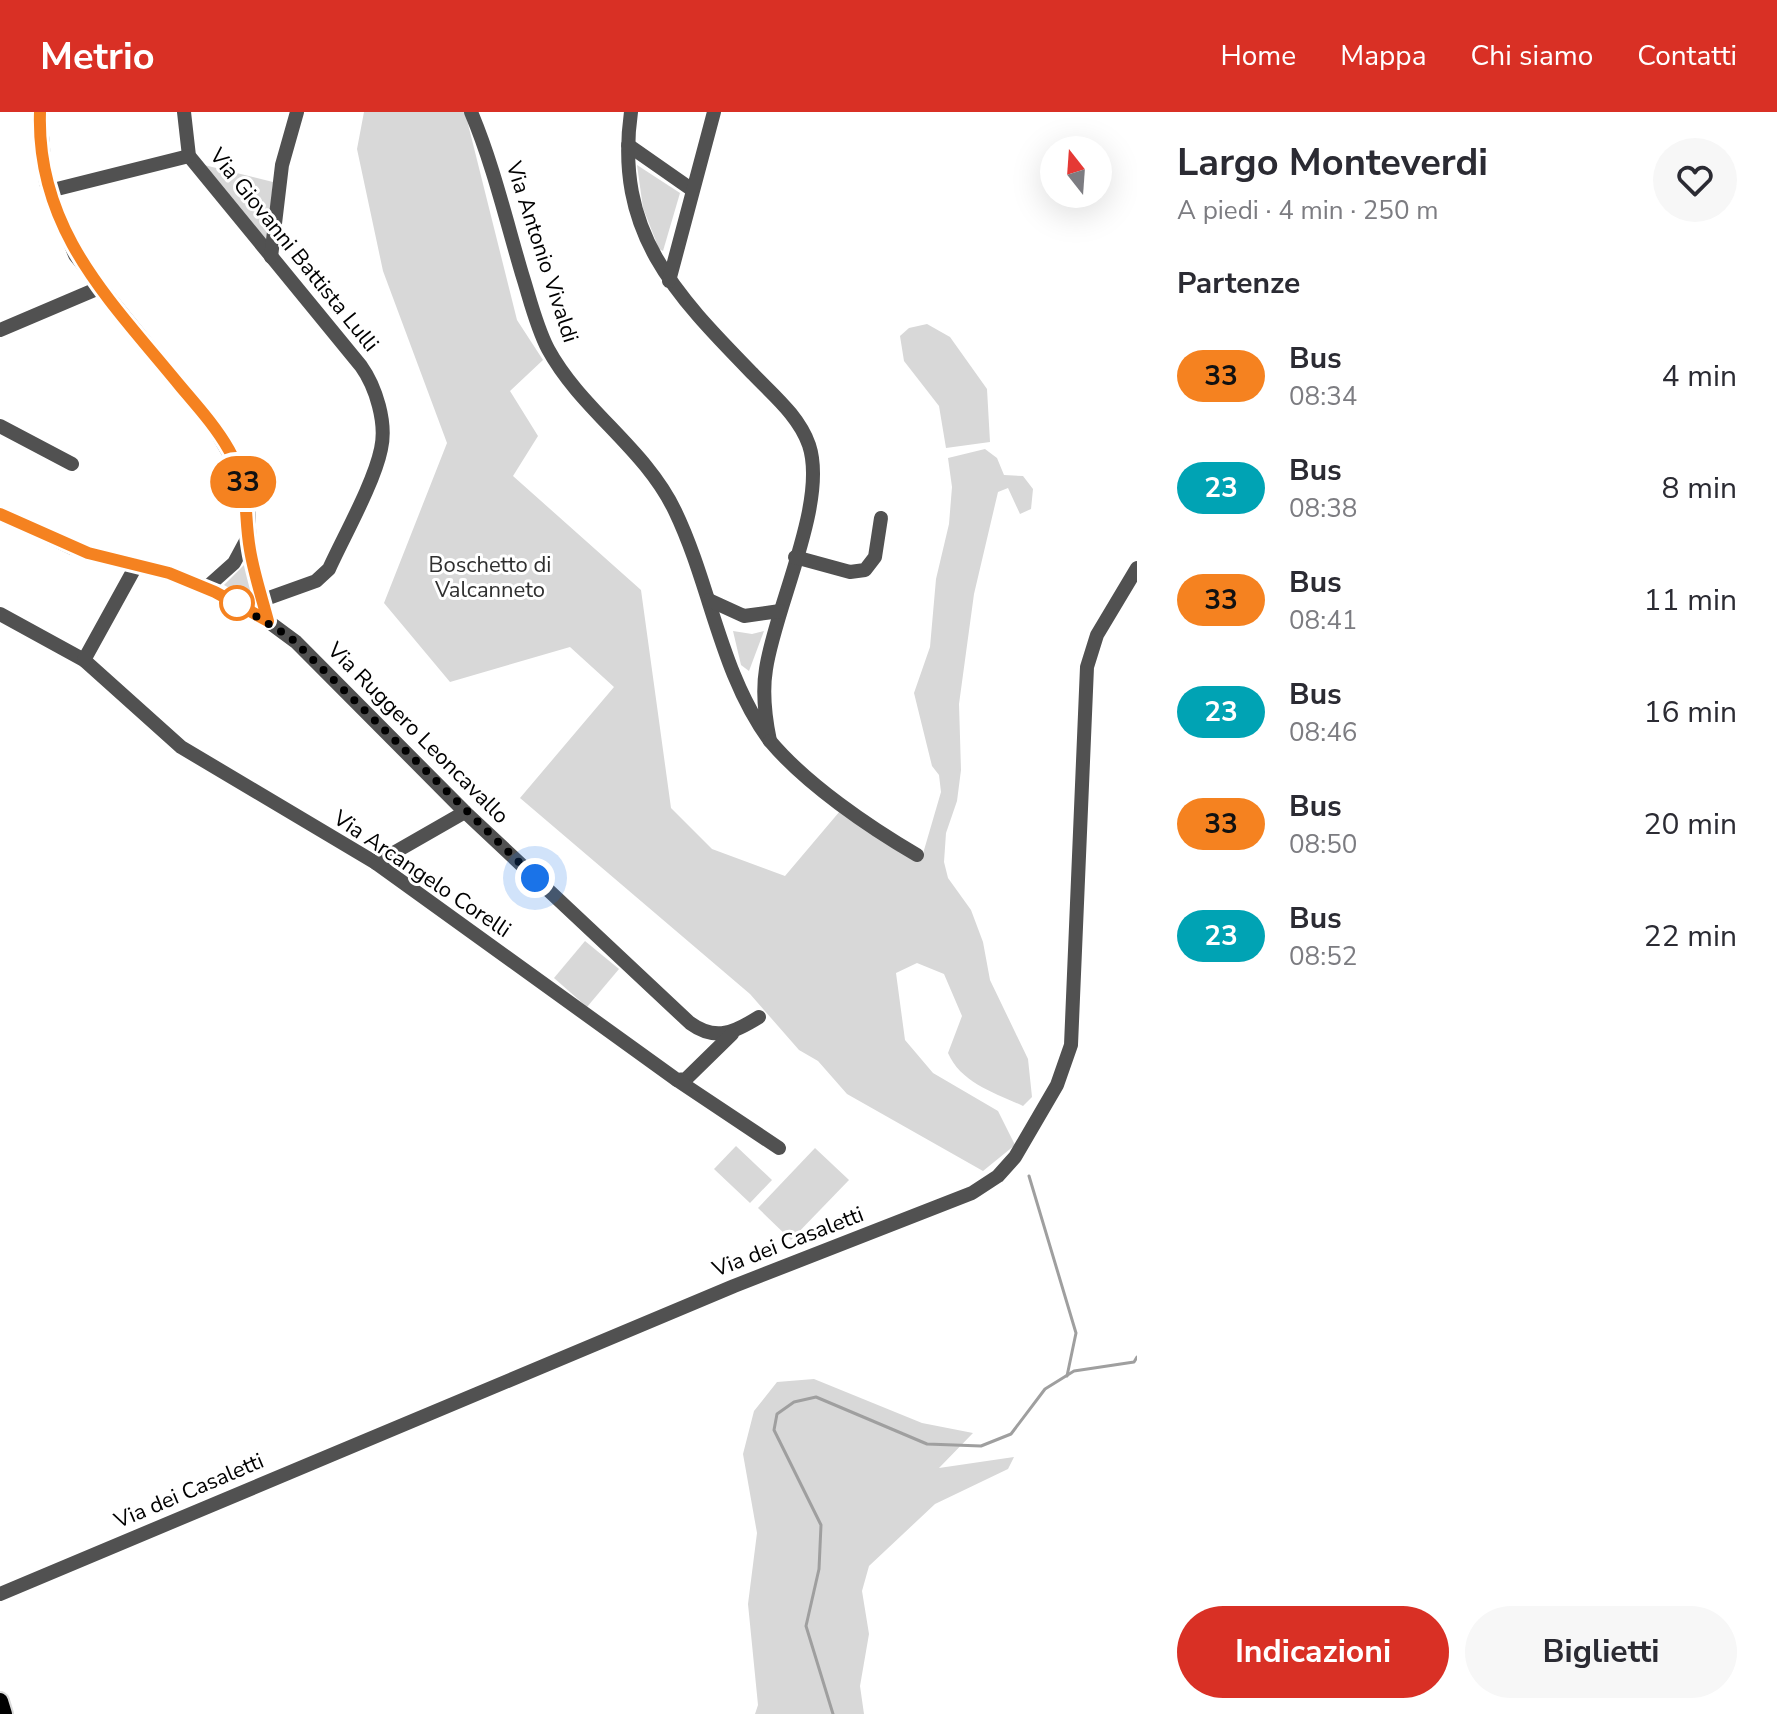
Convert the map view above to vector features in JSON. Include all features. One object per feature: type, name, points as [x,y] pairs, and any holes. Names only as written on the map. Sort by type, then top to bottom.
[{"type":"main road","points":[[0,1701],[4,1714]]},
{"type":"street","points":[[40,112],[41,146],[49,191],[72,248],[99,288],[222,439],[245,489],[248,537],[268,621]]},
{"type":"street","name":"Via Giovanni Battista Lulli","points":[[184,112],[189,156],[370,380],[382,441],[378,458],[327,572],[316,581],[263,600]]},
{"type":"street","points":[[271,257],[282,165],[297,112]]},
{"type":"street","name":"Via Antonio Vivaldi","points":[[471,112],[546,345],[572,384],[662,487],[682,525],[735,680],[751,714],[770,741]]},
{"type":"street","points":[[631,112],[628,177],[635,213],[669,281],[785,407],[806,437],[813,464],[813,487],[764,682],[770,741],[786,759],[856,814],[917,855]]},
{"type":"street","points":[[669,281],[691,189],[714,112]]},
{"type":"street","points":[[628,145],[691,189]]},
{"type":"street","points":[[49,191],[189,156]]},
{"type":"street","points":[[0,330],[99,288]]},
{"type":"street","points":[[0,426],[72,464]]},
{"type":"street","name":"Via Ruggero Leoncavallo","points":[[0,514],[60,543],[137,564],[206,588],[268,621],[300,646],[465,812],[690,1023],[710,1032],[732,1034]]},
{"type":"street","points":[[795,557],[850,572],[865,570],[875,557],[881,518]]},
{"type":"street","points":[[206,588],[234,563],[248,537]]},
{"type":"street","points":[[84,660],[137,564]]},
{"type":"street","name":"Via dei Casaletti","points":[[0,1594],[720,1292],[956,1200],[1006,1170],[1049,1101],[1069,1053],[1074,1017],[1087,667],[1097,635],[1137,568]]},
{"type":"street","points":[[709,600],[744,616],[780,611]]},
{"type":"street","name":"Via Arcangelo Corelli","points":[[0,614],[84,660],[186,750],[376,863],[677,1080],[685,1089],[779,1148]]},
{"type":"street","points":[[376,863],[465,812]]},
{"type":"street","points":[[677,1080],[686,1079],[732,1034],[759,1017]]},
{"type":"green space","name":"Boschetto di Valcanneto","points":[[364,112],[465,112],[517,320],[543,360],[510,391],[538,436],[513,476],[641,590],[671,808],[712,849],[785,876],[840,811],[922,857],[941,792],[939,775],[932,766],[914,693],[930,647],[936,579],[949,524],[952,487],[948,458],[985,449],[997,458],[1004,475],[1023,476],[1033,489],[1031,509],[1020,514],[1008,488],[998,492],[974,594],[959,704],[961,770],[957,801],[946,833],[944,862],[948,878],[971,910],[983,942],[990,980],[1028,1059],[1032,1097],[1023,1106],[970,1080],[954,1063],[948,1053],[962,1016],[944,974],[917,963],[896,973],[905,1040],[933,1073],[998,1111],[1015,1145],[983,1171],[847,1094],[818,1061],[799,1050],[750,994],[520,798],[614,687],[570,647],[450,682],[384,603],[447,443],[383,271],[357,149]]},
{"type":"green space","points":[[200,164],[273,182],[267,244]]},
{"type":"green space","points":[[637,165],[680,193],[663,251],[659,249],[643,208]]},
{"type":"green space","points":[[927,324],[950,337],[987,389],[990,442],[946,448],[939,406],[904,361],[900,336],[909,328]]},
{"type":"green space","points":[[245,564],[256,603],[224,585]]},
{"type":"green space","points":[[733,631],[752,634],[764,631],[749,671],[741,665]]},
{"type":"green space","points":[[585,941],[619,969],[587,1007],[554,978]]},
{"type":"green space","points":[[736,1146],[772,1180],[750,1203],[714,1169]]},
{"type":"green space","points":[[815,1148],[849,1180],[791,1240],[758,1208]]},
{"type":"green space","points":[[814,1379],[922,1423],[973,1433],[939,1468],[1014,1457],[1008,1469],[935,1504],[869,1566],[862,1591],[869,1634],[860,1686],[864,1714],[755,1714],[758,1705],[748,1604],[757,1533],[743,1454],[754,1411],[777,1382]]},
{"type":"waterway","points":[[1029,1176],[1076,1333],[1067,1376]]},
{"type":"waterway","points":[[833,1714],[806,1626],[819,1569],[821,1525],[774,1430],[777,1414],[794,1402],[816,1397],[927,1444],[981,1446],[1011,1434],[1045,1389],[1074,1371],[1134,1362],[1137,1357]]},
{"type":"bus line","name":"33","points":[[0,514],[42,536],[88,553],[169,573],[215,592],[268,621],[250,551],[248,505],[238,469],[211,423],[92,279],[72,248],[46,183],[40,112]]},
{"type":"route","points":[[237,603],[228,599],[290,637],[535,878]]}]
